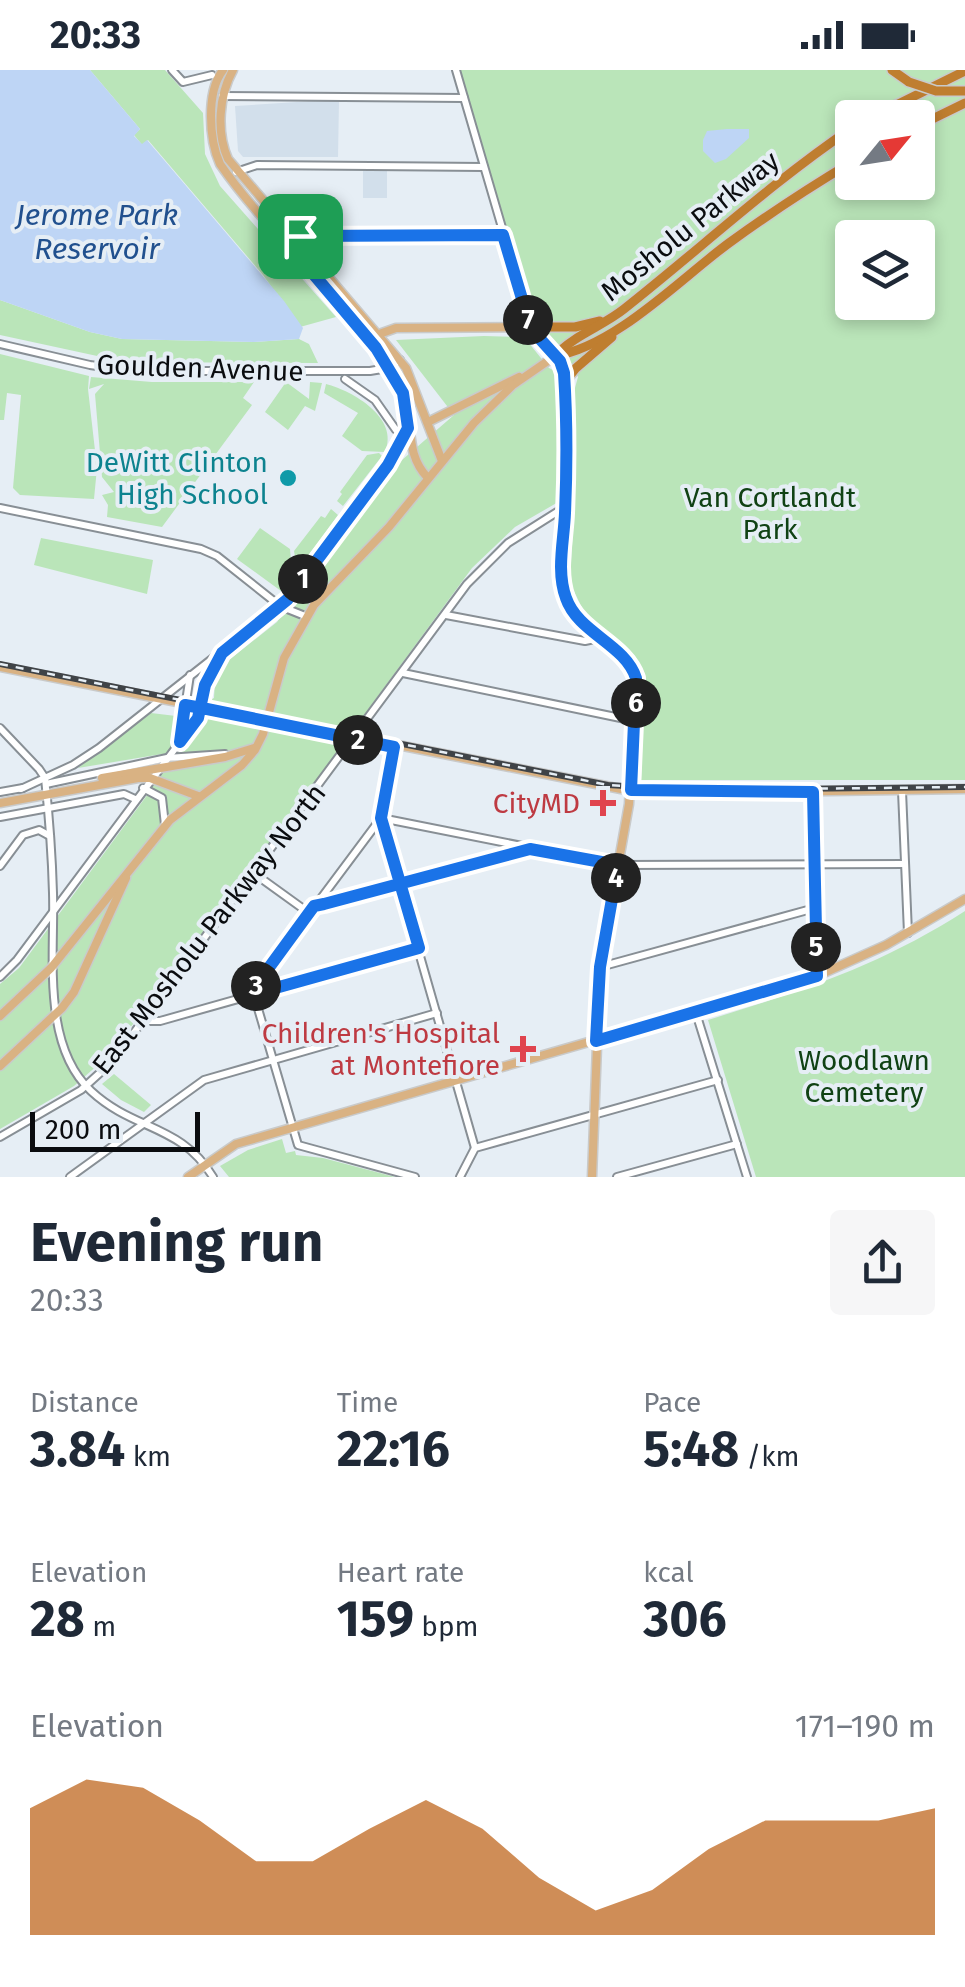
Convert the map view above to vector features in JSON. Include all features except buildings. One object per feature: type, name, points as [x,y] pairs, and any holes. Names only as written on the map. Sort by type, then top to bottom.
[{"type":"highway","points":[[892,70],[910,82],[936,91],[965,91]]},
{"type":"highway","points":[[906,100],[965,71]]},
{"type":"highway","points":[[935,118],[965,103]]},
{"type":"highway","name":"Mosholu Parkway","points":[[621,319],[835,140]]},
{"type":"highway","name":"Mosholu Parkway","points":[[555,356],[569,354],[835,173]]},
{"type":"highway","points":[[531,327],[580,326],[621,319]]},
{"type":"highway","points":[[564,383],[621,319]]},
{"type":"main road","points":[[224,70],[213,94],[214,144],[220,164],[291,242],[388,368],[405,398],[414,458],[428,478]]},
{"type":"main road","points":[[217,81],[234,70]]},
{"type":"main road","points":[[217,81],[223,146],[233,174]]},
{"type":"main road","points":[[291,242],[400,360],[411,376],[442,461]]},
{"type":"main road","points":[[368,338],[399,328],[531,327],[562,366],[562,586],[573,612],[634,672],[631,790],[600,967],[592,1177]]},
{"type":"main road","name":"Mosholu Parkway","points":[[258,745],[280,667],[306,616],[379,538],[474,423],[528,374],[555,356]]},
{"type":"main road","points":[[428,422],[528,374]]},
{"type":"main road","points":[[0,667],[394,747],[631,790],[965,789]]},
{"type":"main road","points":[[88,785],[103,778],[236,755],[258,745]]},
{"type":"main road","points":[[0,1016],[52,968],[165,826],[198,796],[242,765],[258,745]]},
{"type":"main road","points":[[0,803],[45,785],[150,778],[198,796]]},
{"type":"main road","points":[[0,1066],[56,1014],[78,986],[131,867]]},
{"type":"main road","points":[[188,1177],[236,1144],[817,976],[908,933],[965,899]]},
{"type":"street","points":[[172,70],[183,82],[464,98]]},
{"type":"street","points":[[456,70],[531,327]]},
{"type":"street","points":[[233,174],[254,165],[484,167]]},
{"type":"street","points":[[291,242],[308,233],[503,235]]},
{"type":"street","name":"Goulden Avenue","points":[[0,344],[132,371],[370,372],[400,360]]},
{"type":"street","points":[[345,378],[375,400],[396,430]]},
{"type":"street","points":[[45,785],[100,748],[288,599],[388,465],[408,428]]},
{"type":"street","name":"East Mosholu Parkway North","points":[[0,1137],[86,1086],[113,1062],[467,584],[494,555],[565,507]]},
{"type":"street","points":[[0,508],[201,549],[216,556],[280,606],[306,616]]},
{"type":"street","points":[[446,615],[585,642],[599,638]]},
{"type":"street","points":[[0,977],[197,719],[205,685],[222,653]]},
{"type":"street","points":[[403,674],[634,721]]},
{"type":"street","points":[[190,675],[205,685]]},
{"type":"street","points":[[180,742],[190,675]]},
{"type":"street","points":[[0,728],[40,769],[45,785],[53,911],[52,968],[56,1014],[68,1054],[86,1086],[114,1110],[183,1142],[214,1177]]},
{"type":"street","points":[[394,747],[381,818],[257,984],[254,994],[298,1145],[415,1177]]},
{"type":"street","points":[[0,792],[167,758],[236,755]]},
{"type":"street","points":[[143,788],[162,798],[165,826]]},
{"type":"street","points":[[902,791],[908,933]]},
{"type":"street","points":[[813,792],[817,976]]},
{"type":"street","points":[[0,817],[124,794],[135,800]]},
{"type":"street","points":[[0,866],[26,829],[24,812]]},
{"type":"street","points":[[381,818],[618,865],[905,864]]},
{"type":"street","points":[[381,818],[476,1148]]},
{"type":"street","points":[[23,835],[38,830],[50,836]]},
{"type":"street","points":[[495,858],[503,844]]},
{"type":"street","points":[[254,874],[312,909],[530,849]]},
{"type":"street","points":[[600,967],[814,908]]},
{"type":"street","points":[[146,1021],[160,1021],[419,948]]},
{"type":"street","points":[[70,1177],[204,1080],[437,1013]]},
{"type":"street","points":[[696,1013],[747,1177]]},
{"type":"street","points":[[460,1177],[476,1148],[718,1080]]},
{"type":"street","points":[[617,1177],[737,1144]]},
{"type":"shaded area","points":[[339,101],[338,157],[243,157],[238,151],[235,106]]},
{"type":"shaded area","points":[[363,168],[387,168],[387,198],[363,198]]},
{"type":"green space","points":[[90,70],[165,70],[203,113],[205,154],[220,186],[336,317],[300,327],[263,275],[148,140],[142,145],[134,135],[140,129]]},
{"type":"green space","name":"Van Cortlandt Park","points":[[460,70],[965,70],[965,780],[641,780],[645,674],[635,656],[585,614],[570,583],[575,491],[573,395],[578,377],[568,357],[533,323]]},
{"type":"green space","points":[[0,300],[90,332],[122,339],[299,339],[309,344],[318,363],[125,362],[0,335]]},
{"type":"green space","points":[[524,337],[549,368],[557,372],[560,501],[515,527],[472,568],[209,926],[109,1055],[74,1086],[0,1129],[0,984],[19,968],[148,794],[162,754],[78,768],[151,713],[176,716],[214,698],[215,680],[225,663],[277,622],[307,576],[395,466],[454,415],[396,340]]},
{"type":"green space","points":[[0,354],[89,376],[97,468],[94,499],[20,495],[13,488],[21,395],[7,393],[4,420],[0,420]]},
{"type":"green space","points":[[91,377],[152,382],[254,382],[243,398],[252,405],[162,527],[107,517],[108,505],[102,495],[114,492],[102,477],[95,394],[104,384],[89,389]]},
{"type":"green space","points":[[286,382],[309,399],[310,382],[322,383],[315,411],[305,406],[288,430],[265,412]]},
{"type":"green space","points":[[326,384],[349,393],[380,417],[388,440],[385,452],[362,451],[342,436],[358,413],[324,393]]},
{"type":"green space","points":[[367,455],[382,456],[343,506],[337,501],[340,492]]},
{"type":"green space","points":[[331,509],[338,515],[300,567],[294,551]]},
{"type":"green space","points":[[260,528],[290,549],[297,570],[281,591],[237,559]]},
{"type":"green space","points":[[41,538],[153,560],[147,594],[34,565]]},
{"type":"green space","name":"Woodlawn Cemetery","points":[[965,911],[965,1177],[756,1177],[708,1020],[840,975],[903,947]]},
{"type":"green space","points":[[114,1074],[151,1105],[144,1112],[102,1084]]},
{"type":"green space","points":[[282,1139],[286,1153],[295,1151],[296,1155],[395,1177],[229,1177],[220,1166],[248,1150]]},
{"type":"water","name":"Jerome Park Reservoir","points":[[0,70],[90,70],[140,129],[134,136],[142,144],[147,140],[284,301],[303,328],[299,339],[122,339],[90,332],[0,300]]},
{"type":"water","points":[[749,129],[749,138],[726,159],[715,163],[703,151],[703,140],[707,131]]},
{"type":"railway","points":[[0,664],[608,785],[693,790],[965,787]]},
{"type":"place","name":"DeWitt Clinton High School","points":[[288,478]]},
{"type":"place","name":"CityMD","points":[[603,803]]},
{"type":"place","name":"Children's Hospital at Montefiore","points":[[523,1049]]},
{"type":"route","points":[[300,236],[288,244],[376,348],[403,393],[408,428],[400,448],[288,599],[222,653],[205,685],[200,708],[198,718],[180,742],[185,705],[200,708],[253,717],[394,747],[381,818],[401,884],[419,948],[254,994],[257,984],[314,906],[401,884],[530,849],[618,865],[600,967],[596,1041],[817,976],[813,792],[631,790],[636,678],[629,664],[582,624],[570,608],[562,586],[564,373],[560,361],[531,329],[503,235],[300,236]]}]
